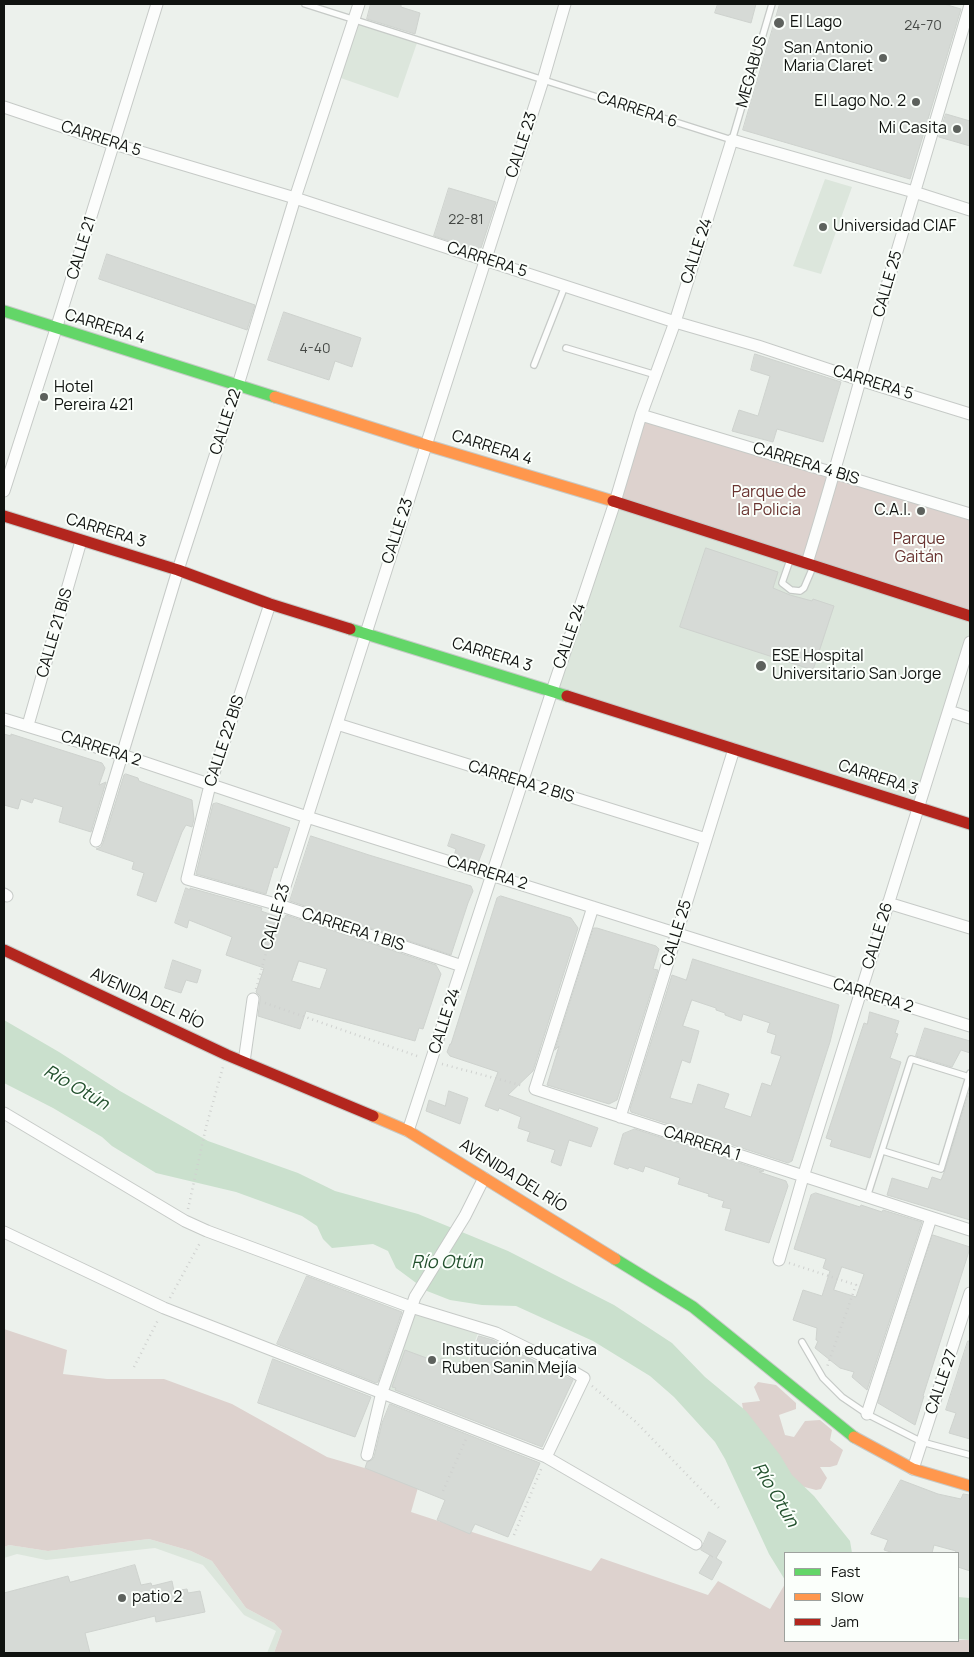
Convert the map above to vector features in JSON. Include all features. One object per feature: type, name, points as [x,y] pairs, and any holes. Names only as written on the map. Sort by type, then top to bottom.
[{"type":"main road","name":"CARRERA 4","points":[[4,312],[426,445],[615,502],[970,616]]},
{"type":"main road","name":"CARRERA 3","points":[[4,516],[81,542],[178,570],[270,604],[552,691],[970,824]]},
{"type":"main road","name":"AVENIDA DEL RÍO","points":[[4,950],[244,1062],[408,1131],[693,1307],[859,1441],[912,1469],[970,1486]]},
{"type":"street","name":"CALLE 21","points":[[4,491],[157,4]]},
{"type":"street","name":"CALLE 22","points":[[96,841],[178,570],[238,386],[295,198],[359,4]]},
{"type":"street","name":"CALLE 23","points":[[279,905],[543,80],[565,4]]},
{"type":"street","name":"CALLE 25","points":[[811,564],[860,380],[970,5]]},
{"type":"street","name":"CARRERA 5","points":[[4,107],[114,144],[295,198],[675,322],[758,346],[970,414]]},
{"type":"street","name":"CARRERA 6","points":[[732,140],[970,210]]},
{"type":"street","name":"CALLE 24","points":[[408,1131],[615,502],[641,415],[675,322],[732,140]]},
{"type":"street","name":"CARRERA 4 BIS","points":[[641,415],[970,514]]},
{"type":"street","name":"CALLE 21 BIS","points":[[28,726],[81,542]]},
{"type":"street","name":"CALLE 22 BIS","points":[[187,879],[210,785],[270,604]]},
{"type":"street","name":"CALLE 26","points":[[779,1260],[803,1177],[970,642]]},
{"type":"street","points":[[949,711],[970,718]]},
{"type":"street","name":"CARRERA 2","points":[[4,719],[122,755],[307,817],[970,1026]]},
{"type":"street","name":"CARRERA 2 BIS","points":[[337,724],[706,839]]},
{"type":"street","name":"CALLE 25","points":[[620,1117],[734,749]]},
{"type":"street","name":"CARRERA 1 BIS","points":[[187,879],[279,905],[462,966]]},
{"type":"street","points":[[888,903],[970,928]]},
{"type":"street","points":[[535,1089],[593,907]]},
{"type":"street","points":[[244,1062],[253,999]]},
{"type":"street","name":"CARRERA 1","points":[[535,1089],[970,1230]]},
{"type":"street","points":[[4,1113],[185,1221],[207,1232],[496,1332],[584,1378],[546,1457]]},
{"type":"street","points":[[367,1455],[382,1392],[413,1302],[465,1216],[484,1178]]},
{"type":"street","points":[[867,1414],[932,1218]]},
{"type":"street","points":[[4,1232],[164,1308],[546,1457],[696,1544]]},
{"type":"street","name":"CALLE 27","points":[[912,1469],[970,1294]]},
{"type":"lane","name":"CARRERA 6","points":[[305,4],[732,140]]},
{"type":"lane","name":"MEGABUS","points":[[732,140],[772,4]]},
{"type":"lane","points":[[534,365],[565,286]]},
{"type":"lane","points":[[566,348],[656,375]]},
{"type":"lane","points":[[791,558],[782,583],[791,590],[800,591],[804,588],[811,564]]},
{"type":"lane","points":[[867,1197],[911,1059],[970,1075],[941,1169],[883,1151]]},
{"type":"lane","points":[[802,1342],[823,1378],[842,1397],[867,1414],[922,1442],[970,1456]]},
{"type":"path","name":"CALLE 23","points":[[253,999],[279,905]]},
{"type":"path","points":[[253,999],[432,1062],[535,1089]]},
{"type":"path","points":[[188,1205],[206,1127],[227,1054]]},
{"type":"path","points":[[779,1260],[856,1285],[823,1378]]},
{"type":"path","points":[[584,1378],[636,1422],[719,1508]]},
{"type":"path","points":[[444,1491],[470,1428]]},
{"type":"path","points":[[514,1535],[546,1457]]},
{"type":"shaded area","points":[[354,19],[418,40],[398,98],[335,76]]},
{"type":"shaded area","name":"Universidad CIAF","points":[[825,179],[852,187],[821,274],[793,266]]},
{"type":"shaded area","name":"ESE Hospital Universitario San Jorge","points":[[615,502],[970,616],[970,642],[918,808],[552,691]]},
{"type":"shaded area","name":"Institución educativa Ruben Sanin Mejía","points":[[416,1310],[478,1333],[449,1410],[387,1388]]},
{"type":"shaded area","points":[[149,1539],[191,1551],[212,1561],[246,1608],[274,1623],[282,1631],[274,1653],[267,1653],[276,1631],[244,1615],[203,1565],[155,1548],[46,1560],[17,1554],[4,1558],[4,1547],[9,1545],[48,1551]]},
{"type":"green space","points":[[641,415],[970,514],[970,616],[615,502]]},
{"type":"green space","points":[[4,1329],[67,1350],[63,1374],[107,1379],[164,1379],[232,1404],[327,1457],[419,1484],[411,1512],[591,1571],[601,1558],[708,1595],[718,1581],[770,1609],[784,1586],[784,1642],[959,1642],[959,1640],[970,1640],[970,1653],[274,1653],[282,1631],[274,1623],[246,1608],[212,1561],[191,1551],[149,1539],[48,1551],[9,1545],[4,1547]]},
{"type":"green space","points":[[758,1382],[776,1385],[796,1403],[796,1409],[779,1415],[785,1435],[794,1437],[805,1421],[820,1420],[832,1430],[830,1440],[843,1450],[837,1465],[820,1467],[827,1478],[821,1489],[816,1490],[797,1485],[743,1409],[742,1403],[760,1401],[754,1387]]},
{"type":"water","name":"Río Otún","points":[[4,1020],[120,1091],[208,1141],[298,1173],[335,1191],[418,1214],[508,1251],[614,1305],[672,1343],[705,1377],[746,1411],[780,1455],[792,1475],[814,1496],[850,1541],[852,1552],[784,1552],[784,1578],[769,1554],[725,1459],[715,1442],[674,1397],[650,1376],[593,1341],[516,1306],[482,1305],[450,1300],[427,1291],[396,1268],[388,1251],[373,1244],[332,1248],[323,1239],[317,1226],[302,1216],[236,1192],[156,1173],[112,1146],[102,1137],[53,1108],[4,1083]]},
{"type":"water","points":[[959,1597],[970,1598],[970,1640],[959,1639]]},
{"type":"building","points":[[371,4],[401,4],[401,7],[420,13],[415,34],[367,19]]},
{"type":"building","points":[[718,4],[756,4],[751,23],[715,13]]},
{"type":"building","points":[[780,4],[944,4],[961,9],[910,179],[743,130]]},
{"type":"building","name":"Mi Casita","points":[[946,114],[970,121],[970,146],[939,137]]},
{"type":"building","points":[[449,188],[496,202],[481,248],[478,250],[434,236]]},
{"type":"building","points":[[107,254],[255,305],[247,330],[99,279]]},
{"type":"building","points":[[284,312],[361,338],[352,367],[335,361],[329,380],[268,360]]},
{"type":"building","points":[[755,354],[841,382],[823,442],[777,429],[773,442],[732,431],[739,410],[758,416],[770,376],[751,370]]},
{"type":"building","points":[[706,548],[778,572],[773,588],[790,595],[812,601],[813,599],[834,606],[813,670],[680,627]]},
{"type":"building","points":[[4,734],[11,736],[11,734],[102,763],[105,768],[99,785],[106,782],[91,832],[59,822],[63,807],[34,798],[32,803],[21,799],[18,809],[4,805]]},
{"type":"building","points":[[124,775],[138,778],[139,781],[192,800],[194,819],[192,827],[186,825],[182,832],[156,902],[137,895],[144,873],[132,869],[134,862],[96,849],[101,847],[103,843]]},
{"type":"building","points":[[217,803],[290,828],[277,868],[274,867],[266,894],[196,874],[213,804]]},
{"type":"building","points":[[452,834],[485,845],[478,863],[454,856],[456,849],[448,846]]},
{"type":"building","points":[[311,836],[471,886],[473,891],[451,955],[290,901]]},
{"type":"building","points":[[186,888],[190,890],[190,888],[262,908],[261,911],[284,919],[286,915],[436,965],[441,974],[423,1029],[419,1028],[415,1041],[306,1011],[300,1029],[258,1016],[260,996],[256,992],[264,968],[226,955],[232,937],[189,920],[187,928],[175,923]],"holes":[[[299,961],[327,969],[320,989],[292,981]]]},
{"type":"building","points":[[501,896],[571,918],[578,928],[533,1071],[508,1095],[598,1128],[591,1147],[569,1140],[561,1166],[551,1162],[555,1150],[527,1141],[530,1132],[518,1128],[521,1117],[499,1108],[498,1111],[485,1106],[498,1072],[450,1056],[447,1052],[497,898]]},
{"type":"building","points":[[594,928],[656,946],[659,949],[653,969],[658,970],[617,1100],[609,1104],[547,1085],[559,1046],[555,1050]]},
{"type":"building","points":[[693,959],[839,1005],[830,1042],[792,1161],[788,1163],[631,1112],[630,1109],[672,975],[686,980]],"holes":[[[692,1000],[716,1008],[716,1010],[725,1013],[725,1015],[741,1021],[743,1014],[770,1023],[767,1032],[776,1035],[771,1053],[781,1056],[771,1086],[762,1083],[751,1117],[724,1108],[729,1094],[698,1084],[692,1104],[670,1098],[682,1060],[690,1063],[699,1031],[683,1026]]]},
{"type":"building","points":[[173,960],[201,970],[197,983],[186,980],[181,993],[165,988]]},
{"type":"building","points":[[870,1012],[899,1021],[895,1033],[898,1034],[890,1058],[901,1062],[870,1158],[830,1146],[832,1140],[826,1138],[864,1023],[867,1024]]},
{"type":"building","points":[[925,1028],[970,1041],[970,1053],[961,1050],[952,1067],[916,1056]]},
{"type":"building","points":[[449,1091],[468,1098],[460,1124],[426,1111],[429,1100],[445,1106]]},
{"type":"building","points":[[969,1093],[970,1220],[887,1195],[892,1178],[928,1189],[932,1177],[941,1180]]},
{"type":"building","points":[[635,1129],[764,1171],[759,1172],[786,1181],[788,1186],[769,1243],[725,1230],[731,1209],[722,1207],[724,1201],[678,1184],[680,1178],[645,1166],[643,1172],[614,1164],[623,1134]]},
{"type":"building","points":[[816,1193],[860,1207],[861,1205],[882,1212],[883,1210],[922,1222],[867,1390],[852,1377],[854,1372],[840,1368],[815,1348],[818,1341],[816,1340],[817,1328],[793,1320],[803,1290],[822,1296],[830,1271],[823,1268],[826,1259],[794,1249],[811,1195]],"holes":[[[842,1267],[864,1274],[856,1297],[834,1290]]]},
{"type":"building","points":[[933,1235],[970,1248],[915,1425],[878,1403]]},
{"type":"building","points":[[307,1276],[402,1312],[378,1382],[376,1383],[277,1344]]},
{"type":"building","points":[[479,1336],[493,1340],[573,1380],[542,1447],[395,1390],[396,1388],[392,1387],[405,1350],[440,1363],[441,1358],[467,1368]]},
{"type":"building","points":[[968,1341],[970,1341],[970,1439],[949,1433],[956,1413],[946,1410]]},
{"type":"building","points":[[273,1359],[371,1397],[355,1437],[258,1403]]},
{"type":"building","points":[[390,1404],[540,1463],[508,1537],[475,1524],[470,1534],[437,1520],[445,1500],[365,1468],[367,1462],[374,1457],[382,1423]]},
{"type":"building","points":[[901,1480],[938,1494],[961,1499],[963,1494],[970,1495],[970,1571],[959,1567],[959,1552],[934,1545],[932,1552],[891,1552],[884,1550],[888,1540],[871,1534]]},
{"type":"building","points":[[709,1532],[726,1541],[716,1558],[722,1562],[712,1580],[699,1573],[710,1555],[701,1550]]},
{"type":"building","points":[[135,1565],[141,1585],[151,1583],[152,1586],[172,1581],[174,1591],[187,1589],[188,1593],[200,1591],[205,1612],[156,1622],[155,1616],[85,1633],[90,1653],[4,1653],[4,1593],[68,1576],[70,1582]]},
{"type":"traffic: fast","points":[[4,311],[275,397]]},
{"type":"traffic: fast","points":[[350,629],[567,696]]},
{"type":"traffic: fast","points":[[615,1259],[693,1307],[854,1437]]},
{"type":"traffic: slow","points":[[275,397],[613,501]]},
{"type":"traffic: slow","points":[[373,1116],[408,1131],[615,1259]]},
{"type":"traffic: slow","points":[[854,1437],[913,1469],[970,1486]]},
{"type":"traffic: jam","points":[[613,501],[970,616]]},
{"type":"traffic: jam","points":[[4,516],[178,570],[270,604],[350,629]]},
{"type":"traffic: jam","points":[[567,696],[970,824]]},
{"type":"traffic: jam","points":[[4,950],[227,1055],[373,1116]]},
{"type":"place","name":"El Lago","points":[[779,23]]},
{"type":"place","name":"San Antonio Maria Claret","points":[[883,58]]},
{"type":"place","name":"El Lago No. 2","points":[[916,102]]},
{"type":"place","name":"Mi Casita","points":[[957,129]]},
{"type":"place","name":"Universidad CIAF","points":[[823,227]]},
{"type":"place","name":"Hotel Pereira 421","points":[[44,397]]},
{"type":"place","name":"C.A.I.","points":[[921,511]]},
{"type":"place","name":"ESE Hospital Universitario San Jorge","points":[[761,666]]},
{"type":"place","name":"Institución educativa Ruben Sanin Mejía","points":[[432,1360]]},
{"type":"place","name":"patio 2","points":[[122,1598]]},
{"type":"park label","name":"Parque de la Policia","points":[[769,502]]},
{"type":"park label","name":"Parque Gaitán","points":[[919,549]]}]
